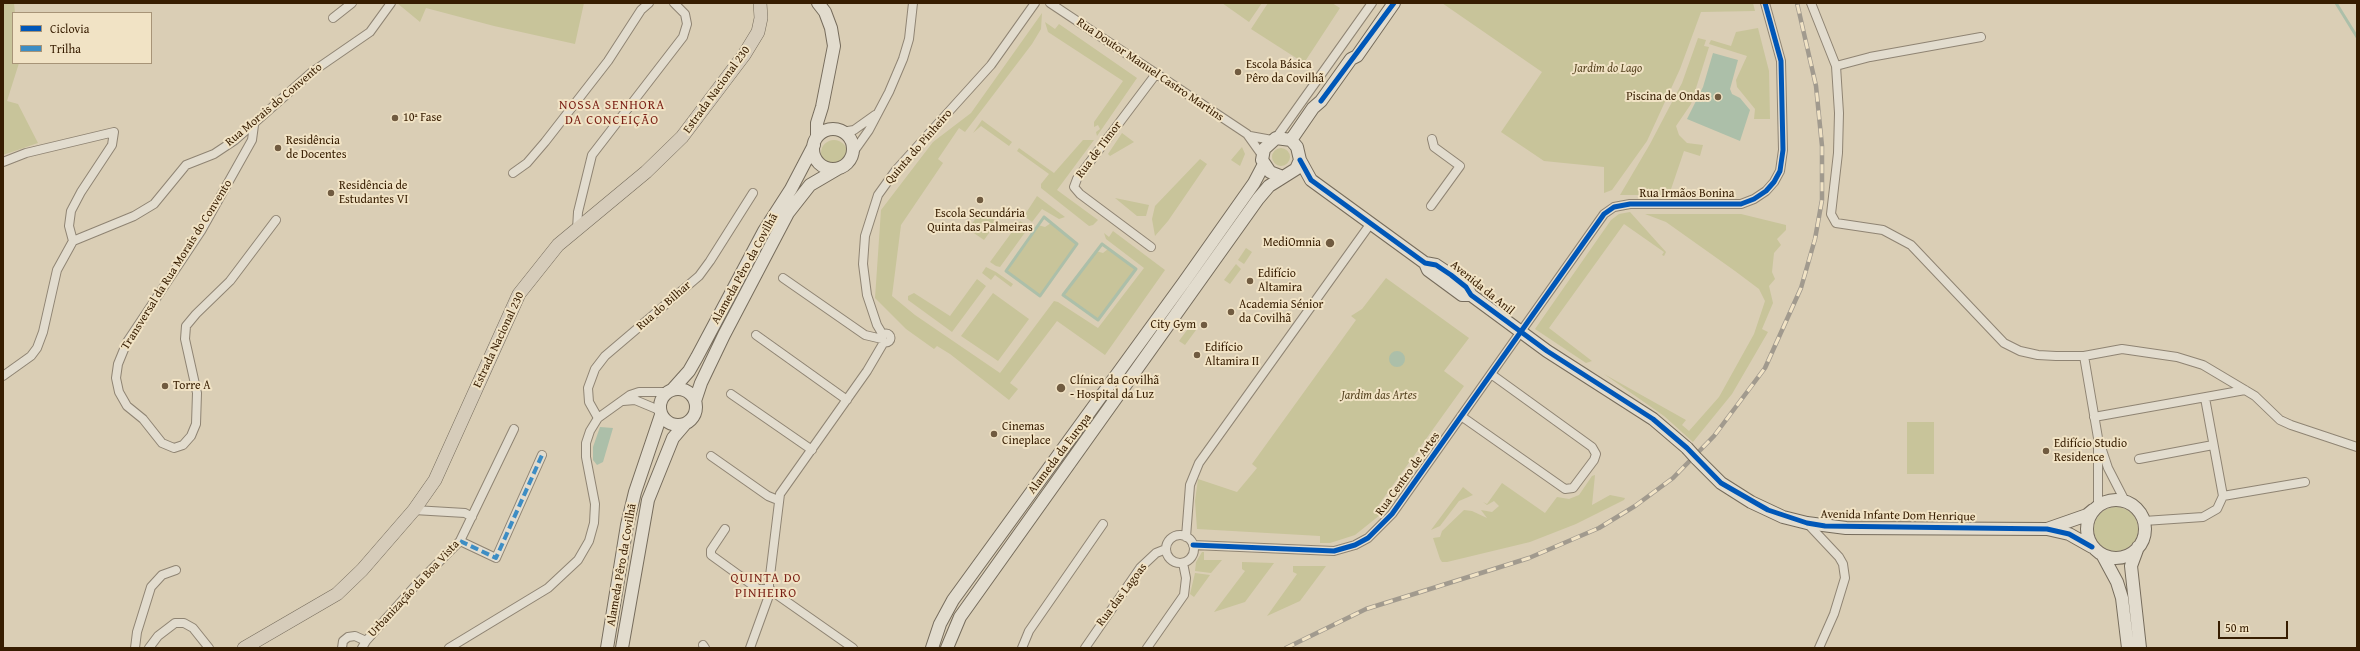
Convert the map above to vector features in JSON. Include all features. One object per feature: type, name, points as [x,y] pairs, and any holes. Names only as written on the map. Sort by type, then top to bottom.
[{"type":"main road","name":"Estrada Nacional 230","points":[[244,648],[337,594],[362,570],[414,510],[435,480],[519,294],[558,245],[646,172],[682,137],[744,55],[758,32],[761,18],[760,3]]},
{"type":"main road","points":[[818,3],[825,12],[831,28],[834,46],[822,107],[817,123],[814,152],[820,164],[826,167],[839,168]]},
{"type":"main road","points":[[1291,140],[1313,108],[1321,101],[1351,59],[1357,56],[1394,3]]},
{"type":"main road","points":[[822,107],[837,131],[851,141],[852,154]]},
{"type":"main road","points":[[816,141],[821,133],[837,131]]},
{"type":"main road","points":[[1274,139],[1291,140],[1297,147],[1300,160],[1296,169],[1286,176],[1270,172],[1263,160],[1264,149],[1274,139]]},
{"type":"main road","name":"Alameda Pêro da Covilhã","points":[[607,648],[627,525],[637,485],[660,412],[661,400],[689,371],[764,231],[790,189],[816,141]]},
{"type":"main road","name":"Alameda Pêro da Covilhã","points":[[622,648],[648,500],[673,438],[685,424],[694,417],[696,412],[695,401],[701,383],[724,335],[788,213],[810,185],[848,163],[852,154]]},
{"type":"main road","name":"Alameda da Europa","points":[[932,648],[940,624],[954,600],[1045,471],[1059,457],[1168,306],[1254,183],[1263,160]]},
{"type":"main road","name":"Avenida da Anil","points":[[1300,160],[1311,180],[1425,263],[1436,265],[1451,275],[1466,287],[1471,295],[1521,332],[1653,419],[1700,461]]},
{"type":"main road","name":"Avenida da Anil","points":[[1286,176],[1307,181],[1311,180]]},
{"type":"main road","name":"Alameda da Europa","points":[[947,648],[960,617],[1264,190],[1286,176]]},
{"type":"main road","points":[[670,391],[686,391],[695,401]]},
{"type":"main road","points":[[660,412],[668,423],[674,425],[685,424]]},
{"type":"main road","name":"Avenida Infante Dom Henrique","points":[[1700,461],[1721,483],[1751,502],[1783,516],[1807,523],[1846,528],[2047,529],[2069,534],[2092,547],[2103,556],[2117,582],[2122,598],[2128,648]]},
{"type":"main road","name":"Avenida Infante Dom Henrique","points":[[2047,529],[2087,515],[2095,508],[2111,500],[2125,501]]},
{"type":"main road","points":[[2125,501],[2134,506],[2144,521],[2145,534],[2131,566],[2140,648]]},
{"type":"main road","points":[[2092,547],[2087,536],[2086,526],[2095,508]]},
{"type":"main road","points":[[2103,556],[2115,558],[2124,557],[2133,553],[2139,547]]},
{"type":"street","name":"Rua Morais do Convento","points":[[73,241],[134,216],[154,204],[186,165],[214,154],[254,125],[312,72],[370,32],[391,3]]},
{"type":"street","points":[[513,173],[527,163],[544,142],[608,61],[641,10],[649,3]]},
{"type":"street","points":[[577,229],[578,212],[592,155],[683,37],[687,24],[685,14],[674,3]]},
{"type":"street","points":[[852,154],[869,130],[889,92],[903,59],[909,39],[913,3]]},
{"type":"street","name":"Quinta do Pinheiro","points":[[883,339],[867,295],[863,264],[866,230],[878,195],[905,159],[990,65],[1036,3]]},
{"type":"street","name":"Rua Doutor Manuel Castro Martins","points":[[1050,3],[1250,136],[1274,139]]},
{"type":"street","points":[[1274,139],[1372,3]]},
{"type":"street","name":"Rua Irmãos Bonina","points":[[1521,332],[1604,214],[1614,207],[1630,204],[1741,204],[1754,199],[1774,182],[1780,171],[1783,150],[1781,61],[1765,3]]},
{"type":"street","points":[[1812,3],[1836,66],[1839,112],[1838,153],[1831,214],[1836,222],[1883,230],[1911,245],[2004,343],[2020,351],[2038,355],[2084,356],[2122,349],[2177,357],[2203,365],[2255,396],[2280,420],[2291,425],[2357,446]]},
{"type":"street","points":[[333,18],[349,4]]},
{"type":"street","points":[[1836,66],[1870,56],[1981,37]]},
{"type":"street","name":"Rua de Timor","points":[[1151,247],[1080,194],[1074,187],[1077,179],[1156,74]]},
{"type":"street","points":[[837,131],[854,130],[877,114]]},
{"type":"street","name":"Transversal da Rua Morais do Convento","points":[[254,125],[252,140],[208,218],[127,342],[118,364],[116,378],[122,397],[127,406],[144,419],[162,443],[174,448],[183,445],[192,436],[196,424],[197,392],[185,339],[186,326],[196,314],[230,281],[276,220]]},
{"type":"street","points":[[3,162],[26,153],[114,132],[112,144],[74,205],[69,226],[73,241],[65,253],[57,270],[43,332],[37,348],[31,356],[3,376]]},
{"type":"street","name":"Rua Doutor Manuel Castro Martins","points":[[1250,136],[1263,160]]},
{"type":"street","points":[[1431,206],[1460,166],[1434,146],[1432,139]]},
{"type":"street","name":"Rua do Bilhar","points":[[598,418],[589,402],[588,388],[595,369],[605,356],[699,276],[710,262],[753,193]]},
{"type":"street","points":[[1186,537],[1190,484],[1199,462],[1371,223]]},
{"type":"street","points":[[750,648],[770,590],[778,500],[784,488],[847,400],[883,339],[865,335],[782,278]]},
{"type":"street","name":"Rua Centro de Artes","points":[[1193,545],[1334,550],[1355,545],[1368,538],[1392,514],[1521,332]]},
{"type":"street","points":[[756,335],[847,400]]},
{"type":"street","points":[[2084,356],[2098,438],[2108,468],[2125,501]]},
{"type":"street","points":[[1462,416],[1565,489],[1573,488],[1594,460],[1596,454],[1592,447],[1491,374]]},
{"type":"street","points":[[2094,417],[2245,390]]},
{"type":"street","points":[[449,648],[548,588],[565,574],[584,552],[594,523],[595,504],[586,457],[586,443],[598,418],[620,401],[639,392],[670,391]]},
{"type":"street","points":[[732,394],[812,450]]},
{"type":"street","points":[[2144,521],[2203,517],[2217,509],[2223,496],[2205,398]]},
{"type":"street","points":[[620,401],[635,400],[660,412]]},
{"type":"street","name":"Urbanização da Boa Vista","points":[[342,648],[343,641],[348,637],[355,636],[364,644],[416,585],[460,542],[514,429]]},
{"type":"street","points":[[2095,508],[2098,438]]},
{"type":"street","points":[[2139,459],[2213,445]]},
{"type":"street","points":[[460,542],[496,558],[542,455]]},
{"type":"street","points":[[711,456],[768,496],[778,500]]},
{"type":"street","points":[[2223,496],[2305,482]]},
{"type":"street","points":[[414,510],[465,513],[472,517]]},
{"type":"street","points":[[1807,523],[1839,557],[1843,564],[1845,578],[1840,599],[1819,648]]},
{"type":"street","points":[[1022,648],[1029,631],[1103,524]]},
{"type":"street","points":[[725,529],[711,550],[711,555],[758,589],[770,590],[853,648]]},
{"type":"street","points":[[1179,535],[1186,537],[1193,545],[1192,556],[1183,563],[1171,560],[1166,549],[1171,538],[1179,535]]},
{"type":"street","name":"Rua das Lagoas","points":[[1085,648],[1140,568],[1156,554],[1166,549]]},
{"type":"street","points":[[1147,648],[1184,595],[1186,574],[1183,563]]},
{"type":"street","points":[[135,648],[137,632],[151,587],[162,575],[176,570]]},
{"type":"street","points":[[149,648],[158,636],[175,623],[184,623],[193,628],[209,648]]},
{"type":"green space","points":[[3,3],[14,3],[15,12],[12,12],[12,64],[19,64],[7,101],[18,104],[38,143],[3,155]]},
{"type":"green space","points":[[397,3],[584,3],[575,44],[494,26],[426,8],[420,22]]},
{"type":"green space","points":[[1222,3],[1262,3],[1249,22]]},
{"type":"green space","points":[[1268,3],[1332,3],[1340,8],[1304,63],[1251,29]]},
{"type":"green space","name":"Jardim do Lago","points":[[1442,3],[1753,3],[1755,11],[1701,12],[1680,69],[1647,141],[1612,190],[1604,193],[1604,167],[1544,161],[1501,132],[1542,72]]},
{"type":"green space","points":[[1042,13],[1041,29],[1032,44],[965,132],[959,128],[938,159],[943,163],[901,225],[892,296],[915,315],[1000,373],[1054,301],[1058,302],[1098,328],[1144,268],[1106,239],[1104,233],[1109,237],[1113,231],[1165,270],[1105,355],[1057,321],[1010,383],[1018,389],[1009,400],[950,354],[937,346],[934,349],[906,329],[875,298],[881,210],[933,142],[971,113]]},
{"type":"green space","points":[[1045,22],[1055,29],[1059,24],[1137,78],[1097,136],[1096,132],[1100,129],[1098,125],[1094,127],[1094,122],[1123,81],[1048,32]]},
{"type":"green space","points":[[1758,28],[1769,71],[1770,119],[1754,119],[1755,109],[1737,87],[1736,80],[1747,56],[1709,44],[1711,40],[1731,46],[1736,32]]},
{"type":"green space","points":[[1698,38],[1706,40],[1704,46],[1709,47],[1691,104],[1676,126],[1679,135],[1687,143],[1703,145],[1700,156],[1684,151],[1669,195],[1620,195],[1650,144],[1682,83]]},
{"type":"green space","points":[[982,120],[1012,142],[1009,146],[981,126],[973,133]]},
{"type":"green space","points":[[1122,133],[1134,142],[1110,156],[1108,154]]},
{"type":"green space","points":[[834,140],[843,144],[847,153],[843,162],[834,166],[825,162],[821,153],[825,144]]},
{"type":"green space","points":[[1083,140],[1094,140],[1057,190],[1098,220],[1093,225],[1089,226],[1041,188],[1041,184],[1049,174],[1017,151],[1019,148],[1054,173]]},
{"type":"green space","points":[[1242,147],[1245,154],[1240,166],[1231,160]]},
{"type":"green space","points":[[1281,148],[1285,149],[1289,153],[1289,161],[1285,165],[1281,166],[1277,165],[1273,161],[1272,157],[1273,153],[1277,149]]},
{"type":"green space","points":[[1200,159],[1207,164],[1168,221],[1155,236],[1152,219],[1155,206]]},
{"type":"green space","points":[[1037,196],[1065,217],[1059,219],[1042,209],[1032,222],[1024,216]]},
{"type":"green space","points":[[1115,198],[1149,205],[1146,216],[1137,216]]},
{"type":"green space","points":[[982,210],[997,222],[984,240],[968,229]]},
{"type":"green space","points":[[1630,212],[1666,252],[1664,256],[1662,255],[1664,252],[1624,224],[1549,328],[1592,361],[1586,363],[1535,329],[1611,220],[1619,214]]},
{"type":"green space","points":[[1645,214],[1741,214],[1786,225],[1786,230],[1777,239],[1781,245],[1774,253],[1772,272],[1775,279],[1769,286],[1773,303],[1762,329],[1768,332],[1732,394],[1693,442],[1664,416],[1604,374],[1686,420],[1682,425],[1689,431],[1719,397],[1754,334],[1765,301],[1759,289],[1735,271],[1666,222]]},
{"type":"green space","points":[[1020,221],[1029,227],[1000,267],[996,266],[990,262]]},
{"type":"green space","points":[[1051,223],[1077,244],[1040,296],[1006,271],[1038,225],[1045,227]]},
{"type":"green space","points":[[1246,248],[1252,252],[1244,264],[1238,260]]},
{"type":"green space","points":[[1108,249],[1136,269],[1098,320],[1063,295],[1096,251],[1103,253]]},
{"type":"green space","points":[[1236,264],[1241,269],[1230,284],[1224,280]]},
{"type":"green space","points":[[986,267],[1013,284],[1011,287],[995,275],[991,280],[982,273]]},
{"type":"green space","name":"Jardim das Artes","points":[[1386,278],[1469,338],[1444,371],[1464,386],[1375,510],[1380,515],[1355,535],[1330,543],[1320,543],[1320,536],[1197,529],[1195,501],[1198,479],[1237,492],[1257,468],[1252,464],[1356,320],[1351,316],[1362,309]]},
{"type":"green space","points":[[977,279],[986,286],[952,332],[908,300],[908,296],[914,293],[950,316]]},
{"type":"green space","points":[[993,293],[1029,319],[998,361],[961,336]]},
{"type":"green space","points":[[1190,326],[1196,330],[1185,345],[1179,341]]},
{"type":"green space","points":[[1907,422],[1934,422],[1934,474],[1907,474]]},
{"type":"green space","points":[[1595,475],[1592,505],[1610,495],[1625,498],[1624,500],[1576,524],[1530,542],[1447,562],[1442,562],[1440,559],[1433,538],[1440,537],[1442,531],[1464,510],[1472,511],[1487,518],[1481,510],[1492,512],[1499,506],[1494,501],[1487,505],[1483,502],[1487,504],[1502,483],[1545,513],[1557,497],[1569,499],[1579,495],[1592,476]]},
{"type":"green space","points":[[1463,487],[1473,495],[1459,501],[1440,526],[1431,530]]},
{"type":"green space","points":[[2112,507],[2120,507],[2132,513],[2138,525],[2138,533],[2132,545],[2120,551],[2112,551],[2100,545],[2094,533],[2094,525],[2100,513]]},
{"type":"green space","points":[[1202,552],[1204,552],[1204,560],[1222,560],[1211,573],[1195,571],[1196,562]]},
{"type":"green space","points":[[1242,562],[1274,563],[1245,602],[1214,612],[1245,571],[1242,569]]},
{"type":"green space","points":[[1293,566],[1326,566],[1300,601],[1267,616],[1297,574],[1293,572]]},
{"type":"green space","points":[[1195,573],[1210,575],[1194,597],[1190,594]]},
{"type":"shaded area","name":"Piscina de Ondas","points":[[1713,53],[1738,60],[1730,89],[1732,94],[1740,98],[1750,110],[1740,141],[1687,119],[1703,87]]},
{"type":"shaded area","points":[[1394,351],[1400,351],[1405,356],[1403,365],[1400,367],[1394,367],[1389,362],[1389,356]]},
{"type":"shaded area","points":[[600,427],[613,428],[603,462],[597,465],[593,460],[593,447]]},
{"type":"waterway","points":[[2336,3],[2357,37]]},
{"type":"waterway","points":[[1044,217],[1077,244],[1040,296],[1006,271],[1044,217]]},
{"type":"waterway","points":[[1102,244],[1136,269],[1098,320],[1063,295],[1102,244]]},
{"type":"railway","points":[[1286,648],[1366,609],[1529,558],[1599,528],[1635,506],[1673,478],[1714,436],[1765,368],[1801,288],[1815,239],[1822,200],[1822,146],[1816,86],[1797,3]]},
{"type":"marked path","points":[[460,541],[496,558],[542,455]]},
{"type":"cycle path","points":[[1321,101],[1394,3]]},
{"type":"cycle path","points":[[1193,545],[1334,551],[1355,545],[1368,538],[1392,514],[1604,214],[1614,207],[1630,204],[1741,204],[1754,199],[1766,191],[1774,182],[1780,171],[1783,150],[1781,61],[1765,3]]},
{"type":"cycle path","points":[[1300,160],[1311,180],[1425,263],[1436,265],[1451,275],[1466,287],[1471,295],[1547,351],[1653,419],[1687,448],[1721,483],[1768,510],[1807,523],[1825,526],[2047,529],[2069,534],[2092,547]]},
{"type":"place","name":"Escola Básica Pêro da Covilhã","points":[[1238,72]]},
{"type":"place","name":"Piscina de Ondas","points":[[1718,97]]},
{"type":"place","name":"10ª Fase","points":[[395,118]]},
{"type":"place","name":"Residência de Docentes","points":[[278,148]]},
{"type":"place","name":"Residência de Estudantes VI","points":[[331,193]]},
{"type":"place","name":"Escola Secundária Quinta das Palmeiras","points":[[980,200]]},
{"type":"place","name":"MediOmnia","points":[[1330,243]]},
{"type":"place","name":"Edifício Altamira","points":[[1250,281]]},
{"type":"place","name":"Academia Sénior da Covilhã","points":[[1231,312]]},
{"type":"place","name":"City Gym","points":[[1204,325]]},
{"type":"place","name":"Edifício Altamira II","points":[[1197,355]]},
{"type":"place","name":"Torre A","points":[[165,386]]},
{"type":"place","name":"Clínica da Covilhã - Hospital da Luz","points":[[1061,388]]},
{"type":"place","name":"Cinemas Cineplace","points":[[994,434]]},
{"type":"place","name":"Edifício Studio Residence","points":[[2046,451]]},
{"type":"district","name":"NOSSA SENHORA DA CONCEIÇÃO","points":[[612,114]]},
{"type":"district","name":"QUINTA DO PINHEIRO","points":[[766,586]]}]
